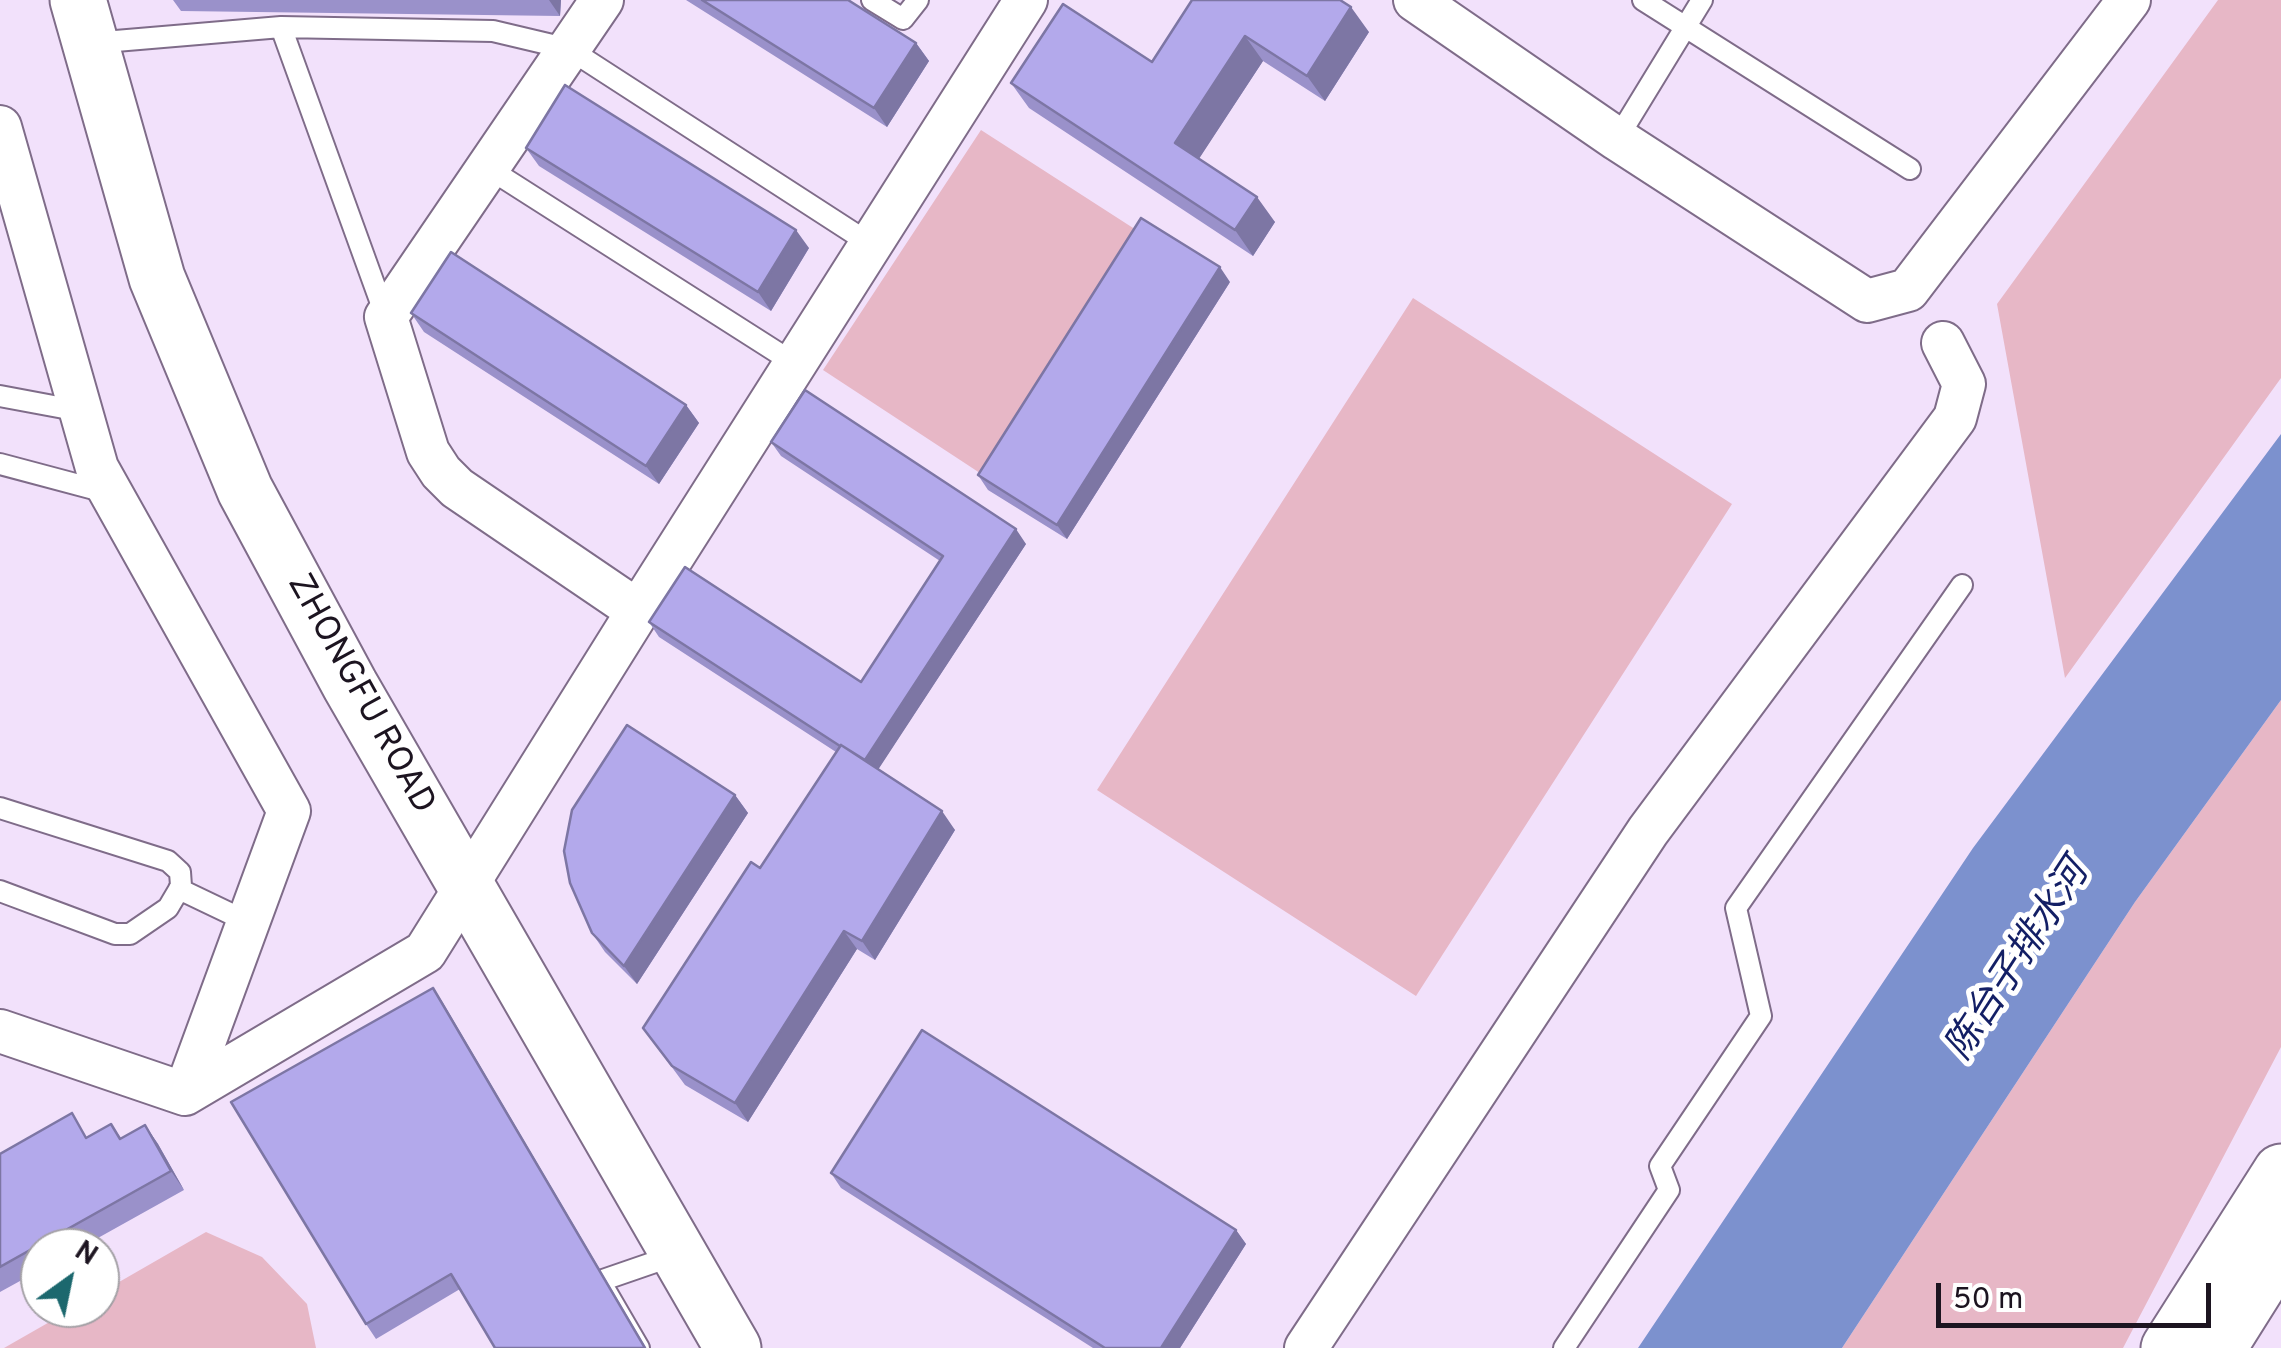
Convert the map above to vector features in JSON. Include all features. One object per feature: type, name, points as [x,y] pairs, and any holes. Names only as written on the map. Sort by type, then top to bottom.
[{"type":"main road","name":"ZHONGFU ROAD","points":[[77,14],[142,275],[177,373],[285,594],[734,1348]]},
{"type":"main road","name":"ZHONGFU ROAD","points":[[460,891],[658,1261],[709,1348]]},
{"type":"main road","points":[[2169,1348],[2281,1172]]},
{"type":"main road","points":[[2218,1348],[2281,1248]]},
{"type":"street","points":[[602,0],[386,317],[428,452],[441,472],[457,488],[638,610]]},
{"type":"street","points":[[0,1031],[184,1094],[425,952],[1026,0]]},
{"type":"street","points":[[1415,0],[1617,139],[1868,301],[1908,290],[2130,0]]},
{"type":"street","points":[[0,127],[13,216],[97,468],[289,811],[184,1094]]},
{"type":"street","points":[[1306,1348],[1648,831],[1956,418],[1964,384],[1943,343]]},
{"type":"lane","points":[[872,0],[904,19],[918,0]]},
{"type":"lane","points":[[1643,0],[1910,169]]},
{"type":"lane","points":[[1617,139],[1702,0]]},
{"type":"lane","points":[[77,14],[281,28],[492,32],[568,49],[872,245]]},
{"type":"lane","points":[[281,28],[386,317]]},
{"type":"lane","points":[[488,168],[796,365]]},
{"type":"lane","points":[[0,396],[80,410]]},
{"type":"lane","points":[[0,464],[110,493]]},
{"type":"lane","points":[[1564,1348],[1669,1190],[1660,1166],[1761,1016],[1736,908],[1962,585]]},
{"type":"lane","points":[[0,808],[168,860],[180,872],[178,889],[168,908],[130,934],[115,934],[0,891]]},
{"type":"lane","points":[[178,889],[248,922]]},
{"type":"lane","points":[[639,1348],[600,1281],[658,1261]]},
{"type":"shaded area","points":[[2218,0],[2281,0],[2281,378],[2065,678],[1997,304]]},
{"type":"shaded area","points":[[981,130],[1144,235],[986,477],[823,370]]},
{"type":"shaded area","points":[[1413,298],[1732,504],[1416,996],[1097,790]]},
{"type":"shaded area","points":[[2281,700],[2281,1047],[2123,1348],[1842,1348],[2135,902]]},
{"type":"shaded area","points":[[206,1232],[262,1257],[307,1304],[316,1348],[4,1348],[39,1328],[120,1328],[120,1281]]},
{"type":"water","name":"陈台子排水河","points":[[2281,434],[2281,700],[2135,902],[1842,1348],[1638,1348],[1973,848]]},
{"type":"building","points":[[702,0],[848,0],[916,43],[874,108]]},
{"type":"building","points":[[1192,0],[1340,0],[1351,7],[1307,76],[1245,36],[1175,143],[1257,197],[1235,230],[1011,83],[1063,4],[1152,62]]},
{"type":"building","points":[[565,85],[796,230],[758,292],[526,148]]},
{"type":"building","points":[[1141,218],[1220,267],[1057,525],[978,475]]},
{"type":"building","points":[[451,252],[686,405],[646,466],[411,313]]},
{"type":"building","points":[[805,390],[1016,529],[865,760],[649,622],[685,567],[861,682],[943,556],[771,442]]},
{"type":"building","points":[[627,725],[735,795],[624,966],[592,933],[570,883],[564,851],[572,810]]},
{"type":"building","points":[[841,745],[942,811],[862,941],[844,931],[735,1103],[672,1066],[643,1028],[751,862],[760,868]]},
{"type":"building","points":[[433,988],[645,1348],[495,1348],[451,1274],[366,1324],[231,1102]]},
{"type":"building","points":[[922,1030],[1236,1230],[1161,1348],[1105,1348],[831,1173]]},
{"type":"building","points":[[72,1113],[86,1138],[111,1124],[120,1139],[145,1125],[171,1171],[69,1228],[20,1228],[20,1256],[0,1267],[0,1154]]}]
